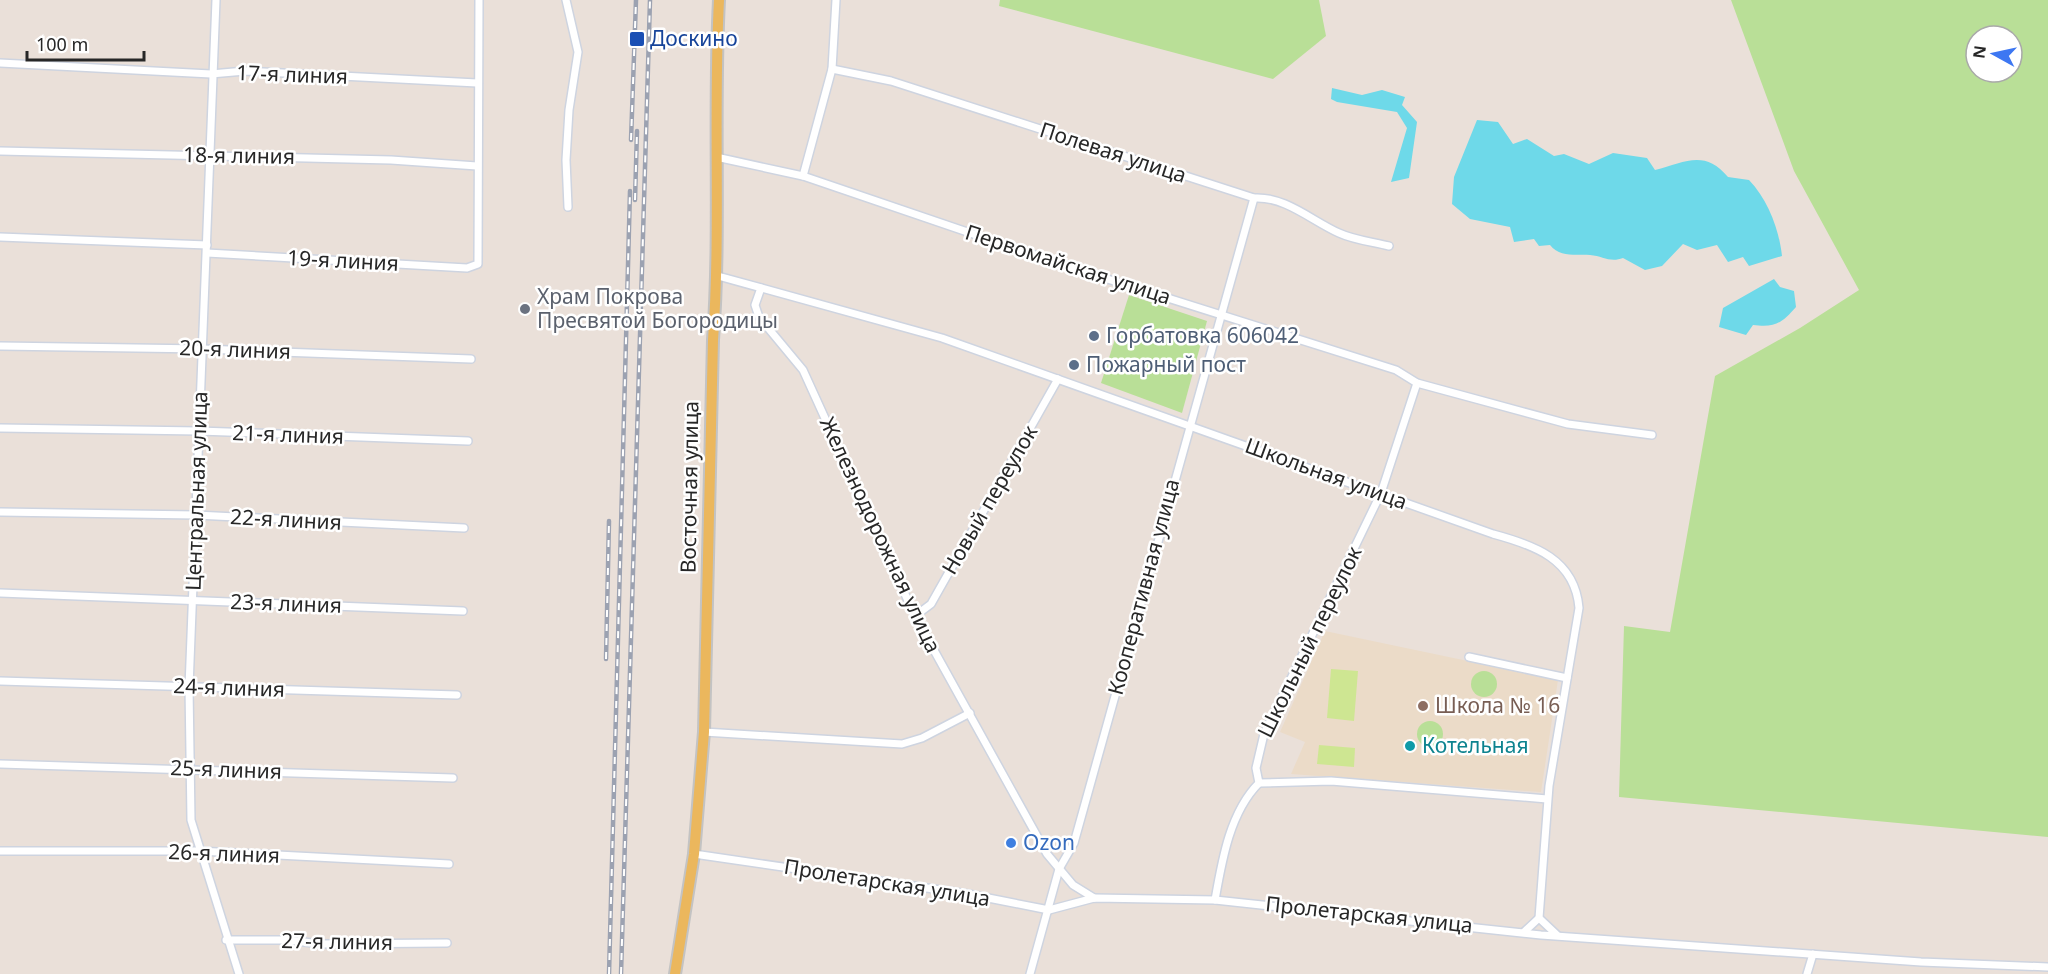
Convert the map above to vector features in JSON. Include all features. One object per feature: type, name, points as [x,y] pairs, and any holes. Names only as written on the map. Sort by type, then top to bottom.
[{"type":"main road","name":"Восточная улица","points":[[675,974],[694,854],[704,732],[713,340],[718,276],[716,156],[719,0]]},
{"type":"street","name":"Центральная улица","points":[[216,0],[211,74],[207,249],[189,687],[191,820],[226,940],[239,974]]},
{"type":"street","points":[[477,166],[479,0]]},
{"type":"street","points":[[566,0],[578,52],[567,140],[568,207]]},
{"type":"street","points":[[803,176],[832,69],[836,0]]},
{"type":"street","name":"17-я линия","points":[[0,63],[211,74],[245,71],[477,83]]},
{"type":"street","name":"Полевая улица","points":[[832,69],[891,81],[1254,198],[1265,197],[1278,201],[1341,234],[1389,246]]},
{"type":"street","name":"18-я линия","points":[[0,151],[391,160],[434,165],[477,166]]},
{"type":"street","name":"Первомайская улица","points":[[716,156],[803,176],[1221,316],[1396,370],[1417,382],[1568,424],[1652,435]]},
{"type":"street","name":"19-я линия","points":[[0,237],[467,268],[478,264],[477,166]]},
{"type":"street","name":"Кооперативная улица","points":[[1030,974],[1050,910],[1059,869],[1074,843],[1188,425],[1254,198]]},
{"type":"street","name":"Школьная улица","points":[[718,276],[942,338],[1493,534],[1522,542],[1553,560],[1571,576],[1578,589],[1579,608],[1547,799],[1539,918]]},
{"type":"street","name":"Железнодорожная улица","points":[[761,288],[755,305],[759,317],[803,370],[915,616],[1047,854],[1073,885],[1094,898]]},
{"type":"street","name":"20-я линия","points":[[0,345],[203,348],[471,359]]},
{"type":"street","name":"Новый переулок","points":[[915,616],[931,604],[1058,379]]},
{"type":"street","name":"Школьный переулок","points":[[1259,783],[1256,768],[1264,734],[1381,493],[1417,382]]},
{"type":"street","name":"21-я линия","points":[[0,428],[199,431],[468,441]]},
{"type":"street","name":"22-я линия","points":[[0,512],[196,515],[464,528]]},
{"type":"street","name":"23-я линия","points":[[0,593],[463,610]]},
{"type":"street","points":[[1469,657],[1567,678]]},
{"type":"street","name":"24-я линия","points":[[0,681],[457,695]]},
{"type":"street","points":[[704,732],[902,744],[922,738],[970,714]]},
{"type":"street","name":"25-я линия","points":[[0,764],[453,778]]},
{"type":"street","points":[[1215,900],[1221,861],[1230,840],[1234,817],[1250,792],[1259,783],[1331,781],[1547,799]]},
{"type":"street","name":"26-я линия","points":[[0,851],[199,851],[449,864]]},
{"type":"street","name":"Пролетарская улица","points":[[694,854],[968,894],[1050,910],[1094,898],[1215,900],[1558,936],[1983,963],[2012,971],[2048,967]]},
{"type":"street","points":[[1524,932],[1539,918],[1558,936]]},
{"type":"street","name":"27-я линия","points":[[226,940],[288,940],[320,944],[447,943]]},
{"type":"street","points":[[1807,974],[1813,954]]},
{"type":"shaded area","name":"Школа № 16","points":[[1325,631],[1558,680],[1541,792],[1291,774],[1305,742],[1280,732]]},
{"type":"green space","points":[[1000,0],[1319,0],[1326,36],[1273,79],[999,6]]},
{"type":"green space","points":[[1731,0],[2048,0],[2048,837],[1619,797],[1624,626],[1670,632],[1715,376],[1800,328],[1859,290],[1794,171]]},
{"type":"green space","points":[[1129,295],[1207,321],[1182,413],[1101,383]]},
{"type":"green space","points":[[1331,669],[1358,671],[1354,721],[1327,718]]},
{"type":"green space","points":[[1484,671],[1493,675],[1497,684],[1493,693],[1484,697],[1475,693],[1471,684],[1475,675]]},
{"type":"green space","points":[[1430,721],[1439,725],[1443,734],[1439,743],[1430,747],[1421,743],[1417,734],[1421,725]]},
{"type":"green space","points":[[1319,745],[1355,748],[1354,767],[1317,764]]},
{"type":"water","points":[[1332,88],[1362,95],[1382,90],[1405,97],[1402,105],[1417,122],[1409,178],[1391,182],[1407,128],[1397,112],[1337,102],[1331,99]]},
{"type":"water","points":[[1477,120],[1498,122],[1513,144],[1527,139],[1554,156],[1564,154],[1589,164],[1613,153],[1647,158],[1655,170],[1685,161],[1703,160],[1711,163],[1728,177],[1749,180],[1756,188],[1772,215],[1782,256],[1749,266],[1743,257],[1728,262],[1717,245],[1697,250],[1683,244],[1662,266],[1645,270],[1623,258],[1610,260],[1590,255],[1563,254],[1550,245],[1539,246],[1534,239],[1514,242],[1510,227],[1470,219],[1452,204],[1454,177]]},
{"type":"water","points":[[1774,279],[1780,287],[1794,291],[1796,307],[1786,317],[1773,325],[1753,325],[1746,335],[1719,327],[1723,308]]},
{"type":"railway","points":[[631,140],[636,0]]},
{"type":"railway","points":[[621,974],[650,0]]},
{"type":"railway","points":[[635,200],[637,131]]},
{"type":"railway","points":[[609,974],[630,191]]},
{"type":"railway","points":[[606,659],[609,521]]},
{"type":"place","name":"Доскино","points":[[637,39]]},
{"type":"place","name":"Храм Покрова Пресвятой Богородицы","points":[[525,309]]},
{"type":"place","name":"Горбатовка 606042","points":[[1094,336]]},
{"type":"place","name":"Пожарный пост","points":[[1074,365]]},
{"type":"place","name":"Школа № 16","points":[[1423,706]]},
{"type":"place","name":"Котельная","points":[[1410,746]]},
{"type":"place","name":"Ozon","points":[[1011,843]]}]
